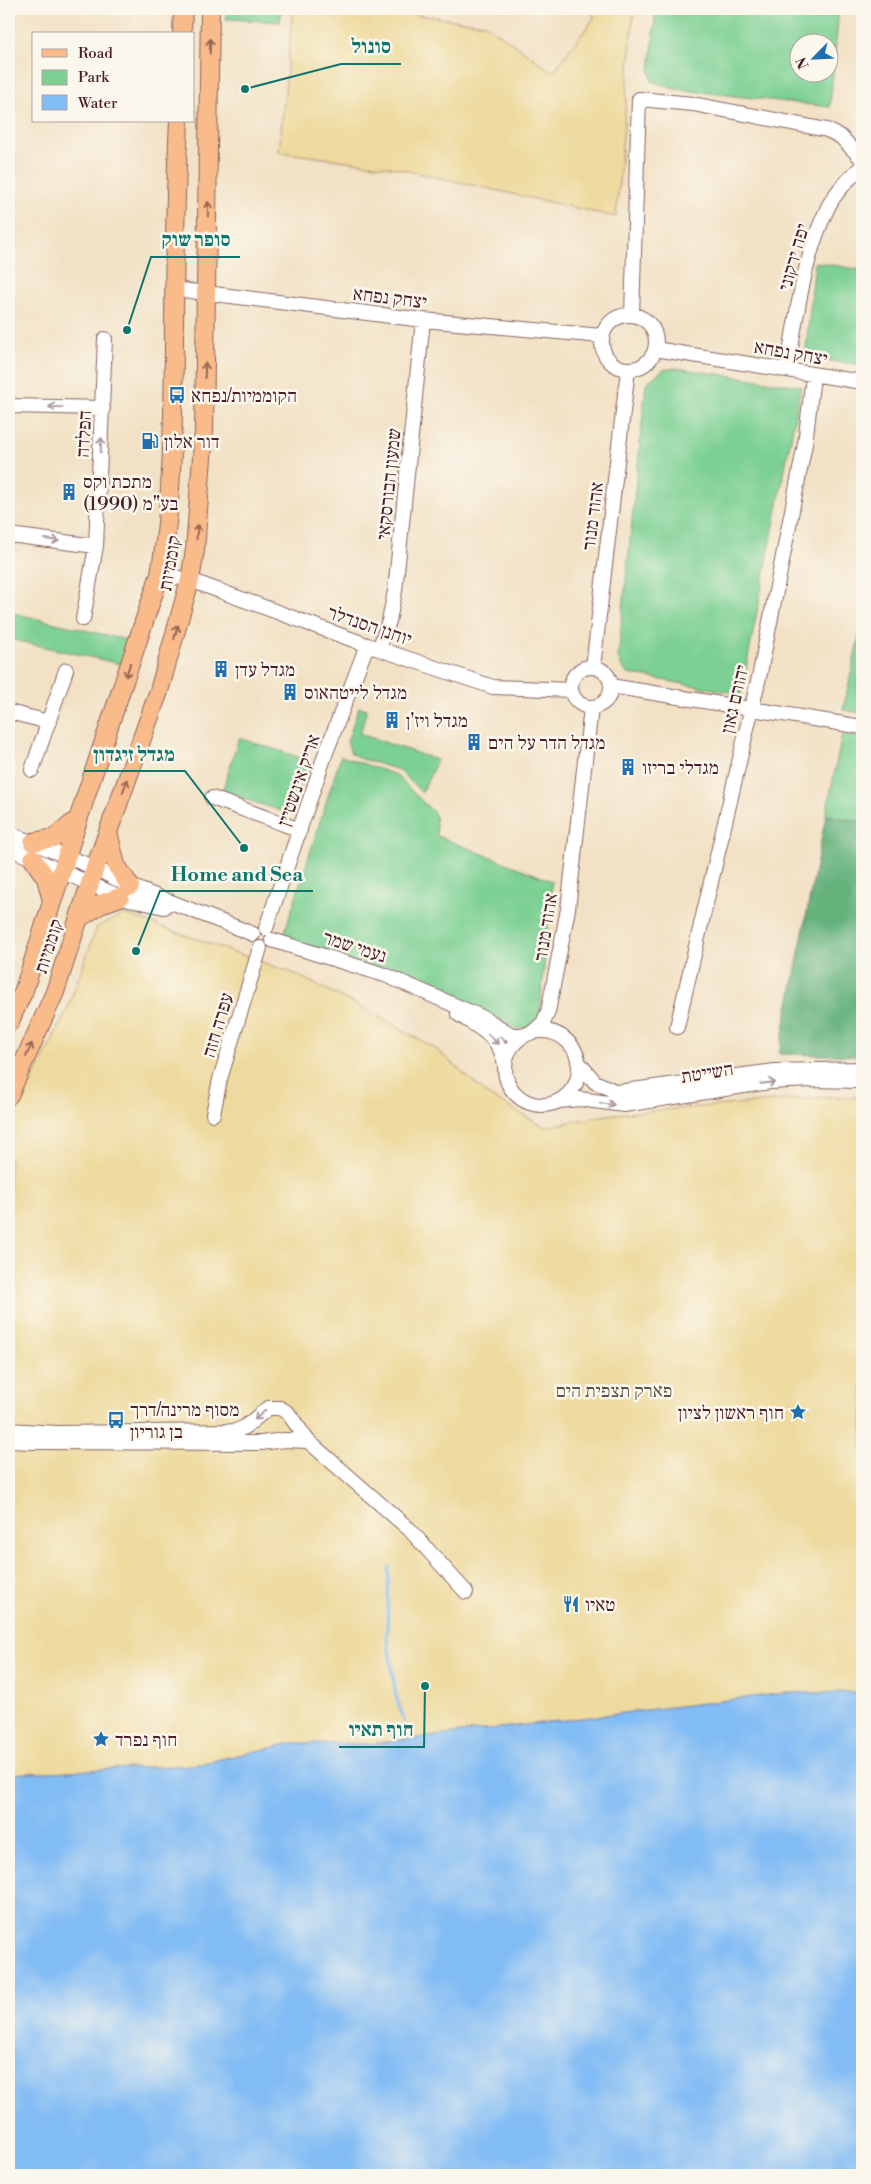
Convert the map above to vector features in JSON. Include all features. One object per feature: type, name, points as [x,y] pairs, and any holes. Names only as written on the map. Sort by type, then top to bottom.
[{"type":"main road","points":[[182,32],[183,9]]},
{"type":"main road","name":"קוממיות","points":[[9,1095],[55,992],[95,868],[159,692],[190,580],[195,550],[204,431],[210,9]]},
{"type":"main road","name":"קוממיות","points":[[9,1023],[24,990],[78,819],[160,574],[165,544],[171,452],[175,203],[179,122]]},
{"type":"main road","points":[[52,902],[46,878],[33,851],[54,838],[78,819]]},
{"type":"main road","points":[[79,918],[125,891],[108,832]]},
{"type":"street","points":[[632,315],[639,98],[694,104],[827,130],[841,137],[862,159]]},
{"type":"street","name":"יפה ירקוני","points":[[787,370],[812,245],[829,206],[844,183],[862,166]]},
{"type":"street","name":"יצחק נפחא","points":[[174,289],[423,320],[602,336]]},
{"type":"street","points":[[622,315],[632,315],[648,322],[654,330],[656,339],[655,349],[651,358],[644,365],[628,369],[619,367],[605,355],[602,346],[602,336],[607,326],[614,319],[622,315]]},
{"type":"street","name":"שמעון הבורסקאי","points":[[373,647],[388,621],[395,591],[423,320]]},
{"type":"street","name":"הפלדה","points":[[83,619],[96,546],[105,339]]},
{"type":"street","name":"יצחק נפחא","points":[[655,349],[787,370],[813,376],[862,382]]},
{"type":"street","name":"אהוד מנור","points":[[593,667],[628,369]]},
{"type":"street","name":"יהורם גאון","points":[[677,1027],[752,708],[805,444],[813,376]]},
{"type":"street","points":[[9,406],[103,408]]},
{"type":"street","points":[[9,535],[96,546]]},
{"type":"street","name":"יוחנן הסנדלר","points":[[160,574],[190,580],[373,647],[493,686],[571,690]]},
{"type":"street","name":"אריק אינשטיין","points":[[269,934],[325,755],[373,647]]},
{"type":"street","points":[[593,667],[605,673],[611,686],[607,700],[591,708],[578,703],[571,690],[575,676],[586,668],[593,667]]},
{"type":"street","points":[[32,770],[66,670]]},
{"type":"street","points":[[611,686],[862,727]]},
{"type":"street","name":"אהוד מנור","points":[[529,1034],[543,1023],[551,1003],[568,909],[591,708]]},
{"type":"street","points":[[9,712],[49,722]]},
{"type":"street","points":[[212,798],[300,830]]},
{"type":"street","points":[[9,832],[33,851],[64,864],[95,868],[125,891]]},
{"type":"street","points":[[9,848],[33,851]]},
{"type":"street","points":[[64,864],[90,885],[125,891],[208,917],[252,934]]},
{"type":"street","points":[[259,927],[269,934],[268,946],[260,948],[252,941],[252,934],[259,927]]},
{"type":"street","name":"נעמי שמר","points":[[269,934],[424,991],[484,1018],[512,1035],[529,1034]]},
{"type":"street","name":"עפרה חזה","points":[[212,1114],[220,1078],[260,948]]},
{"type":"street","name":"נעמי שמר","points":[[424,991],[494,1038],[502,1050],[505,1067]]},
{"type":"street","name":"אהוד מנור","points":[[551,1003],[556,1025],[564,1039]]},
{"type":"street","points":[[544,1031],[555,1033],[564,1039],[572,1046],[578,1062],[578,1077],[574,1086],[559,1101],[540,1105],[519,1097],[507,1078],[505,1067],[511,1048],[529,1034],[544,1031]]},
{"type":"street","name":"השייטת","points":[[578,1062],[595,1082],[617,1092],[775,1071],[862,1069]]},
{"type":"street","name":"השייטת","points":[[559,1101],[579,1099],[624,1105],[770,1082],[810,1080],[862,1081]]},
{"type":"street","points":[[9,1430],[57,1433],[226,1431],[245,1427],[268,1408],[280,1408],[289,1414],[308,1441],[409,1529],[466,1592]]},
{"type":"street","points":[[273,1441],[286,1433],[289,1414]]},
{"type":"street","points":[[9,1440],[101,1443],[308,1441]]},
{"type":"green space","points":[[226,9],[281,9],[280,22],[226,19]]},
{"type":"green space","points":[[656,9],[839,9],[837,32],[788,32],[788,82],[832,82],[830,107],[674,89],[652,81],[650,71]]},
{"type":"green space","points":[[815,262],[862,270],[862,365],[805,358]]},
{"type":"green space","points":[[676,368],[801,386],[741,694],[628,674],[621,666],[618,657],[646,383],[663,370]]},
{"type":"green space","points":[[9,612],[131,641],[121,664],[9,639]]},
{"type":"green space","points":[[862,623],[862,713],[843,710]]},
{"type":"green space","points":[[359,707],[367,709],[360,734],[437,760],[422,793],[399,770],[359,758],[351,753],[347,742]]},
{"type":"green space","points":[[842,734],[862,737],[862,822],[826,815]]},
{"type":"green space","points":[[239,738],[308,760],[291,814],[222,792]]},
{"type":"green space","points":[[341,756],[396,775],[435,814],[437,836],[552,881],[540,1012],[537,1020],[531,1025],[516,1029],[505,1022],[452,999],[289,939],[284,934]]},
{"type":"green space","points":[[826,815],[862,822],[862,1056],[779,1054]]},
{"type":"sand","points":[[293,9],[374,9],[485,24],[553,72],[594,18],[590,9],[634,9],[616,217],[391,167],[279,152]]},
{"type":"sand","points":[[125,914],[293,973],[365,1009],[436,1049],[489,1096],[545,1127],[613,1114],[824,1097],[862,1097],[862,1692],[786,1693],[370,1744],[292,1743],[195,1765],[9,1774],[9,1128],[67,1010],[97,927]]},
{"type":"water","points":[[862,1692],[862,2175],[9,2175],[9,1774],[195,1765],[292,1743],[370,1744],[786,1693]]},
{"type":"waterway","points":[[389,1567],[387,1636],[396,1696],[410,1739]]},
{"type":"place","name":"סונול","points":[[245,89]]},
{"type":"place","name":"סופר שוק","points":[[127,330]]},
{"type":"place","name":"הקוממיות/נפחא","points":[[177,395]]},
{"type":"place","name":"דור אלון","points":[[150,441]]},
{"type":"place","name":"מתכת וקס (1990) בע\"מ","points":[[69,492]]},
{"type":"place","name":"מגדל עדן","points":[[221,669]]},
{"type":"place","name":"מגדל לייטהאוס","points":[[290,692]]},
{"type":"place","name":"מגדל ויז'ן","points":[[392,720]]},
{"type":"place","name":"מגדל הדר על הים","points":[[474,742]]},
{"type":"place","name":"מגדלי בריזו","points":[[628,767]]},
{"type":"place","name":"מגדל זיגדון","points":[[244,848]]},
{"type":"place","name":"Home and Sea","points":[[136,951]]},
{"type":"place","name":"חוף ראשון לציון","points":[[798,1412]]},
{"type":"place","name":"מסוף מרינה/דרך בן גוריון","points":[[116,1420]]},
{"type":"place","name":"טאיו","points":[[571,1604]]},
{"type":"place","name":"חוף תאיו","points":[[425,1686]]},
{"type":"place","name":"חוף נפרד","points":[[101,1739]]},
{"type":"park label","name":"פארק תצפית הים","points":[[614,1390]]}]
